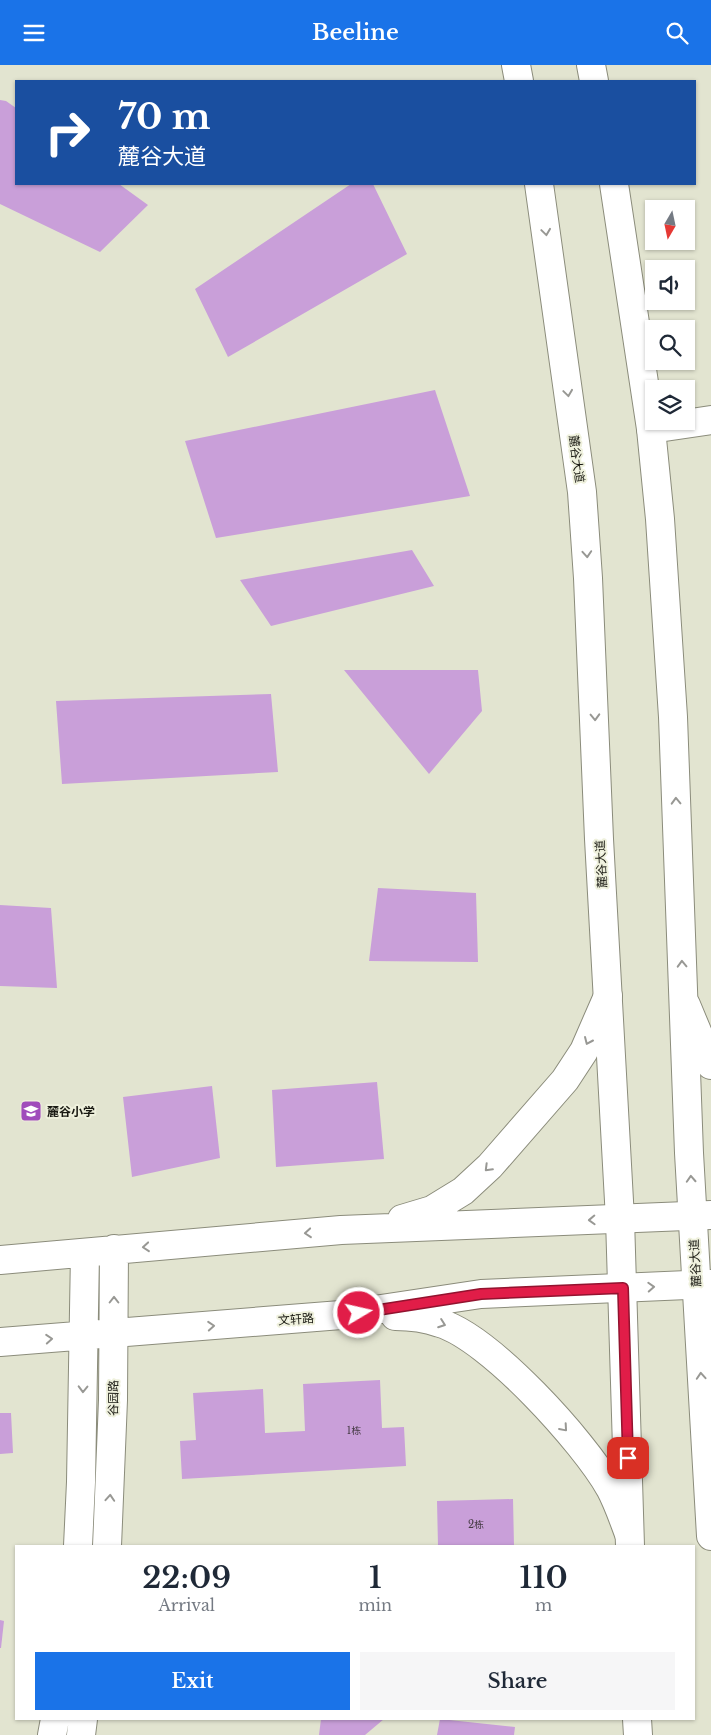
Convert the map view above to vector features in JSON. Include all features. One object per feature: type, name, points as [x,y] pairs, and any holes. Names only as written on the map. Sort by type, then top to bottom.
[{"type":"main road","points":[[516,65],[519,80]]},
{"type":"main road","points":[[591,65],[594,80]]},
{"type":"main road","name":"麓谷大道","points":[[539,185],[582,492],[594,666],[599,839],[623,1288],[630,1541]]},
{"type":"main road","name":"麓谷大道","points":[[614,185],[645,389]]},
{"type":"main road","points":[[695,422],[711,420]]},
{"type":"main road","name":"麓谷大道","points":[[651,430],[660,519],[673,717],[683,998],[702,1215],[711,1536]]},
{"type":"main road","points":[[340,1230],[390,1223],[432,1210],[464,1191],[490,1166],[565,1080],[584,1051],[608,996]]},
{"type":"main road","points":[[683,998],[711,1065]]},
{"type":"main road","points":[[0,1261],[114,1249],[340,1230],[702,1215]]},
{"type":"main road","name":"谷园路","points":[[106,1545],[115,1333],[114,1249]]},
{"type":"main road","points":[[78,1545],[86,1253]]},
{"type":"main road","name":"文轩路","points":[[0,1342],[341,1315],[481,1294],[703,1284]]},
{"type":"main road","points":[[341,1315],[409,1316],[441,1323],[472,1339],[516,1377],[578,1444],[610,1487],[621,1510],[630,1541]]},
{"type":"main road","points":[[52,1735],[55,1720]]},
{"type":"main road","points":[[81,1735],[83,1720]]},
{"type":"main road","points":[[637,1720],[638,1735]]},
{"type":"building","points":[[0,100],[6,101],[15,107],[15,185],[120,185],[148,205],[100,252],[0,204]]},
{"type":"building","points":[[350,185],[373,185],[407,254],[228,357],[195,289]]},
{"type":"building","points":[[435,390],[470,496],[216,538],[185,441]]},
{"type":"building","points":[[412,550],[434,586],[271,626],[240,580]]},
{"type":"building","points":[[344,670],[478,670],[482,711],[429,774]]},
{"type":"building","points":[[271,694],[278,772],[62,784],[56,701]]},
{"type":"building","points":[[378,888],[476,893],[478,962],[369,961]]},
{"type":"building","points":[[0,905],[51,908],[57,988],[0,986]]},
{"type":"building","points":[[377,1082],[384,1159],[276,1167],[272,1090]]},
{"type":"building","points":[[212,1086],[220,1158],[132,1177],[123,1097]]},
{"type":"building","points":[[380,1380],[382,1428],[404,1427],[406,1466],[182,1479],[180,1441],[196,1440],[193,1393],[263,1389],[265,1433],[305,1431],[303,1384]]},
{"type":"building","points":[[0,1413],[11,1413],[13,1453],[0,1454]]},
{"type":"building","points":[[513,1499],[514,1545],[438,1545],[437,1501]]},
{"type":"building","points":[[0,1620],[4,1621],[1,1648],[0,1648]]},
{"type":"building","points":[[321,1720],[383,1720],[365,1735],[319,1735]]},
{"type":"building","points":[[440,1720],[515,1727],[514,1735],[437,1735]]},
{"type":"place","name":"麓谷小学","points":[[31,1111]]},
{"type":"route","points":[[359,1313],[481,1294],[623,1288],[628,1458]]}]
